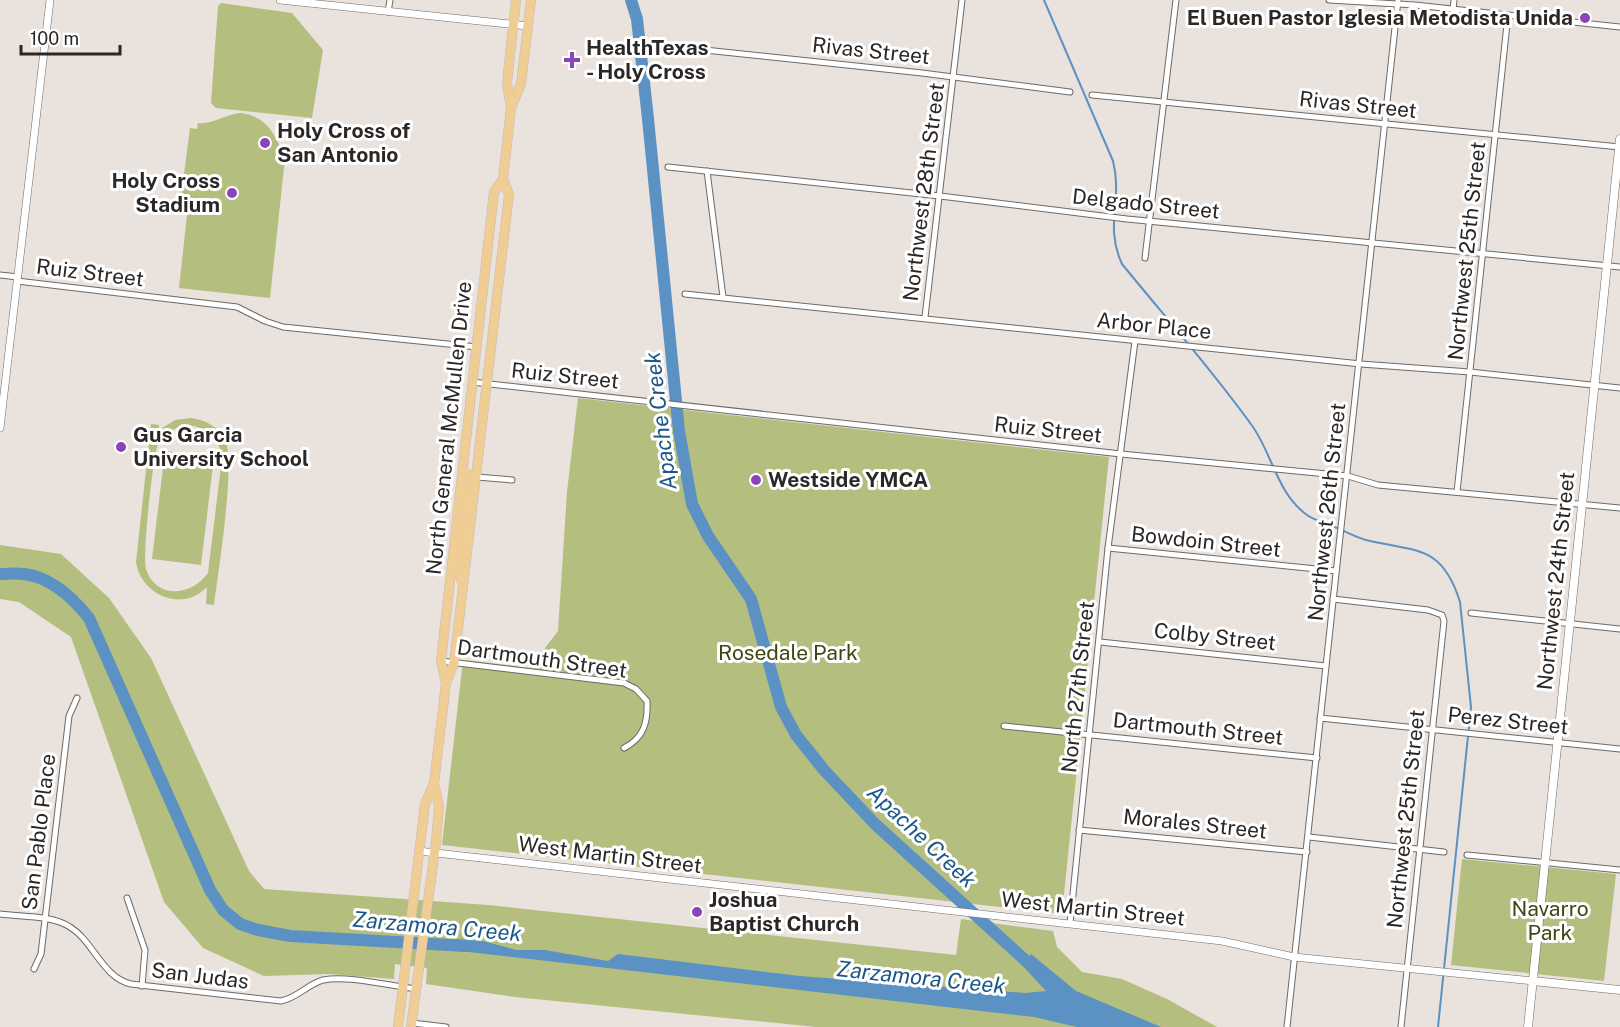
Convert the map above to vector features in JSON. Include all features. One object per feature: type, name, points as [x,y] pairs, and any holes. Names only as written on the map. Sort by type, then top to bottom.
[{"type":"main road","name":"North General McMullen Drive","points":[[398,1027],[418,851],[425,804],[434,783],[446,684],[454,663],[477,477],[509,194],[503,179],[511,108],[507,83],[516,0]]},
{"type":"main road","name":"North General McMullen Drive","points":[[511,108],[521,84],[531,0]]},
{"type":"main road","name":"Northwest 24th Street","points":[[1528,1027],[1620,144]]},
{"type":"main road","name":"North General McMullen Drive","points":[[446,684],[441,661],[472,382],[494,192],[503,179]]},
{"type":"main road","points":[[463,470],[469,475],[459,568],[464,590]]},
{"type":"main road","name":"North General McMullen Drive","points":[[411,1025],[421,969],[435,853],[439,806],[434,783]]},
{"type":"main road","name":"West Martin Street","points":[[1533,981],[1620,990]]},
{"type":"street","points":[[0,428],[50,0]]},
{"type":"street","points":[[280,0],[528,26]]},
{"type":"street","points":[[388,12],[390,0]]},
{"type":"street","name":"Northwest 28th Street","points":[[925,317],[962,0]]},
{"type":"street","points":[[1145,258],[1176,0]]},
{"type":"street","points":[[1329,0],[1397,2],[1620,27]]},
{"type":"street","points":[[1453,10],[1454,0]]},
{"type":"street","name":"Northwest 26th Street","points":[[1287,1027],[1348,476],[1397,2]]},
{"type":"street","name":"Northwest 25th Street","points":[[1457,492],[1508,15]]},
{"type":"street","name":"Rivas Street","points":[[667,46],[954,76],[1071,92]]},
{"type":"street","name":"Rivas Street","points":[[1092,95],[1496,135],[1620,144]]},
{"type":"street","name":"Delgado Street","points":[[668,167],[940,196],[1126,219],[1620,267]]},
{"type":"street","points":[[707,171],[723,297]]},
{"type":"street","name":"Ruiz Street","points":[[0,275],[237,307],[283,327],[477,347]]},
{"type":"street","name":"Arbor Place","points":[[685,294],[925,317],[1171,345],[1620,388]]},
{"type":"street","name":"North 27th Street","points":[[1070,924],[1108,548],[1135,341]]},
{"type":"street","name":"Ruiz Street","points":[[472,382],[1120,454],[1348,476],[1378,485],[1620,508]]},
{"type":"street","points":[[477,477],[512,480]]},
{"type":"street","name":"Bowdoin Street","points":[[1108,548],[1336,571]]},
{"type":"street","name":"Northwest 25th Street","points":[[1333,599],[1428,610],[1442,615],[1444,621],[1401,1027]]},
{"type":"street","points":[[1471,613],[1620,629]]},
{"type":"street","name":"Colby Street","points":[[1100,642],[1326,666]]},
{"type":"street","name":"Dartmouth Street","points":[[441,661],[624,684],[636,689],[647,701],[648,720],[636,741],[624,748]]},
{"type":"street","name":"San Pablo Place","points":[[34,969],[41,954],[69,716],[77,698]]},
{"type":"street","name":"Perez Street","points":[[1320,718],[1620,749]]},
{"type":"street","name":"Dartmouth Street","points":[[1004,726],[1317,758]]},
{"type":"street","name":"Morales Street","points":[[1079,830],[1307,852]]},
{"type":"street","points":[[1309,837],[1444,852]]},
{"type":"street","name":"West Martin Street","points":[[418,851],[1222,941],[1294,957],[1533,981]]},
{"type":"street","points":[[1467,855],[1620,870]]},
{"type":"street","points":[[127,898],[145,950],[142,986]]},
{"type":"street","name":"San Judas","points":[[0,914],[61,922],[72,928],[119,979],[142,986],[282,1001],[294,997],[313,984],[329,980],[417,989]]},
{"type":"street","points":[[411,1025],[446,1027]]},
{"type":"green space","points":[[221,3],[292,13],[323,50],[312,118],[216,108],[211,103],[218,6]]},
{"type":"green space","name":"Holy Cross Stadium","points":[[241,113],[258,118],[269,128],[285,158],[270,298],[179,288],[187,215],[179,213],[190,128],[197,129],[198,123]]},
{"type":"green space","name":"Rosedale Park","points":[[578,398],[1109,457],[1062,914],[442,845],[463,660],[530,668],[558,631],[567,492]]},
{"type":"green space","points":[[191,418],[211,424],[222,434],[228,451],[225,519],[214,605],[206,604],[207,587],[197,595],[186,599],[164,597],[146,583],[139,574],[136,562],[151,424],[159,425],[159,430],[175,420]],"holes":[[[184,426],[196,426],[212,436],[222,458],[208,573],[201,581],[184,590],[166,590],[151,579],[145,561],[153,467],[158,444],[167,433]]]},
{"type":"green space","points":[[165,451],[214,457],[201,565],[152,559]]},
{"type":"green space","points":[[0,545],[61,554],[109,598],[151,658],[249,871],[264,889],[488,905],[956,955],[961,919],[1053,931],[1057,947],[1082,972],[1122,979],[1167,999],[1217,1027],[816,1027],[515,997],[426,984],[427,968],[395,964],[394,979],[329,974],[264,976],[203,948],[164,902],[71,637],[19,602],[0,599]]},
{"type":"green space","name":"Navarro Park","points":[[1462,859],[1616,874],[1604,981],[1451,965]]},
{"type":"water","points":[[454,939],[483,941],[516,950],[545,950],[608,961],[618,954],[800,976],[1025,993],[1046,991],[1021,964],[1031,954],[1076,991],[1161,1027],[1077,1027],[1034,1017],[451,950]]},
{"type":"waterway","name":"Apache Creek","points":[[631,0],[637,19],[679,431],[692,504],[708,536],[751,599],[781,707],[796,735],[824,770],[875,824],[1036,970]]},
{"type":"waterway","points":[[1044,0],[1113,161],[1116,175],[1114,237],[1122,264],[1238,406],[1260,438],[1282,485],[1297,506],[1307,515],[1362,539],[1425,554],[1436,560],[1453,583],[1460,602],[1471,707],[1438,1027]]},
{"type":"waterway","name":"Zarzamora Creek","points":[[0,574],[24,574],[43,579],[69,596],[89,618],[210,890],[223,910],[240,924],[290,936],[466,946]]},
{"type":"place","name":"El Buen Pastor Iglesia Metodista Unida","points":[[1585,18]]},
{"type":"place","name":"HealthTexas - Holy Cross","points":[[572,60]]},
{"type":"place","name":"Holy Cross of San Antonio","points":[[265,143]]},
{"type":"place","name":"Holy Cross Stadium","points":[[232,193]]},
{"type":"place","name":"Gus Garcia University School","points":[[121,447]]},
{"type":"place","name":"Westside YMCA","points":[[756,480]]},
{"type":"place","name":"Joshua Baptist Church","points":[[697,912]]}]
